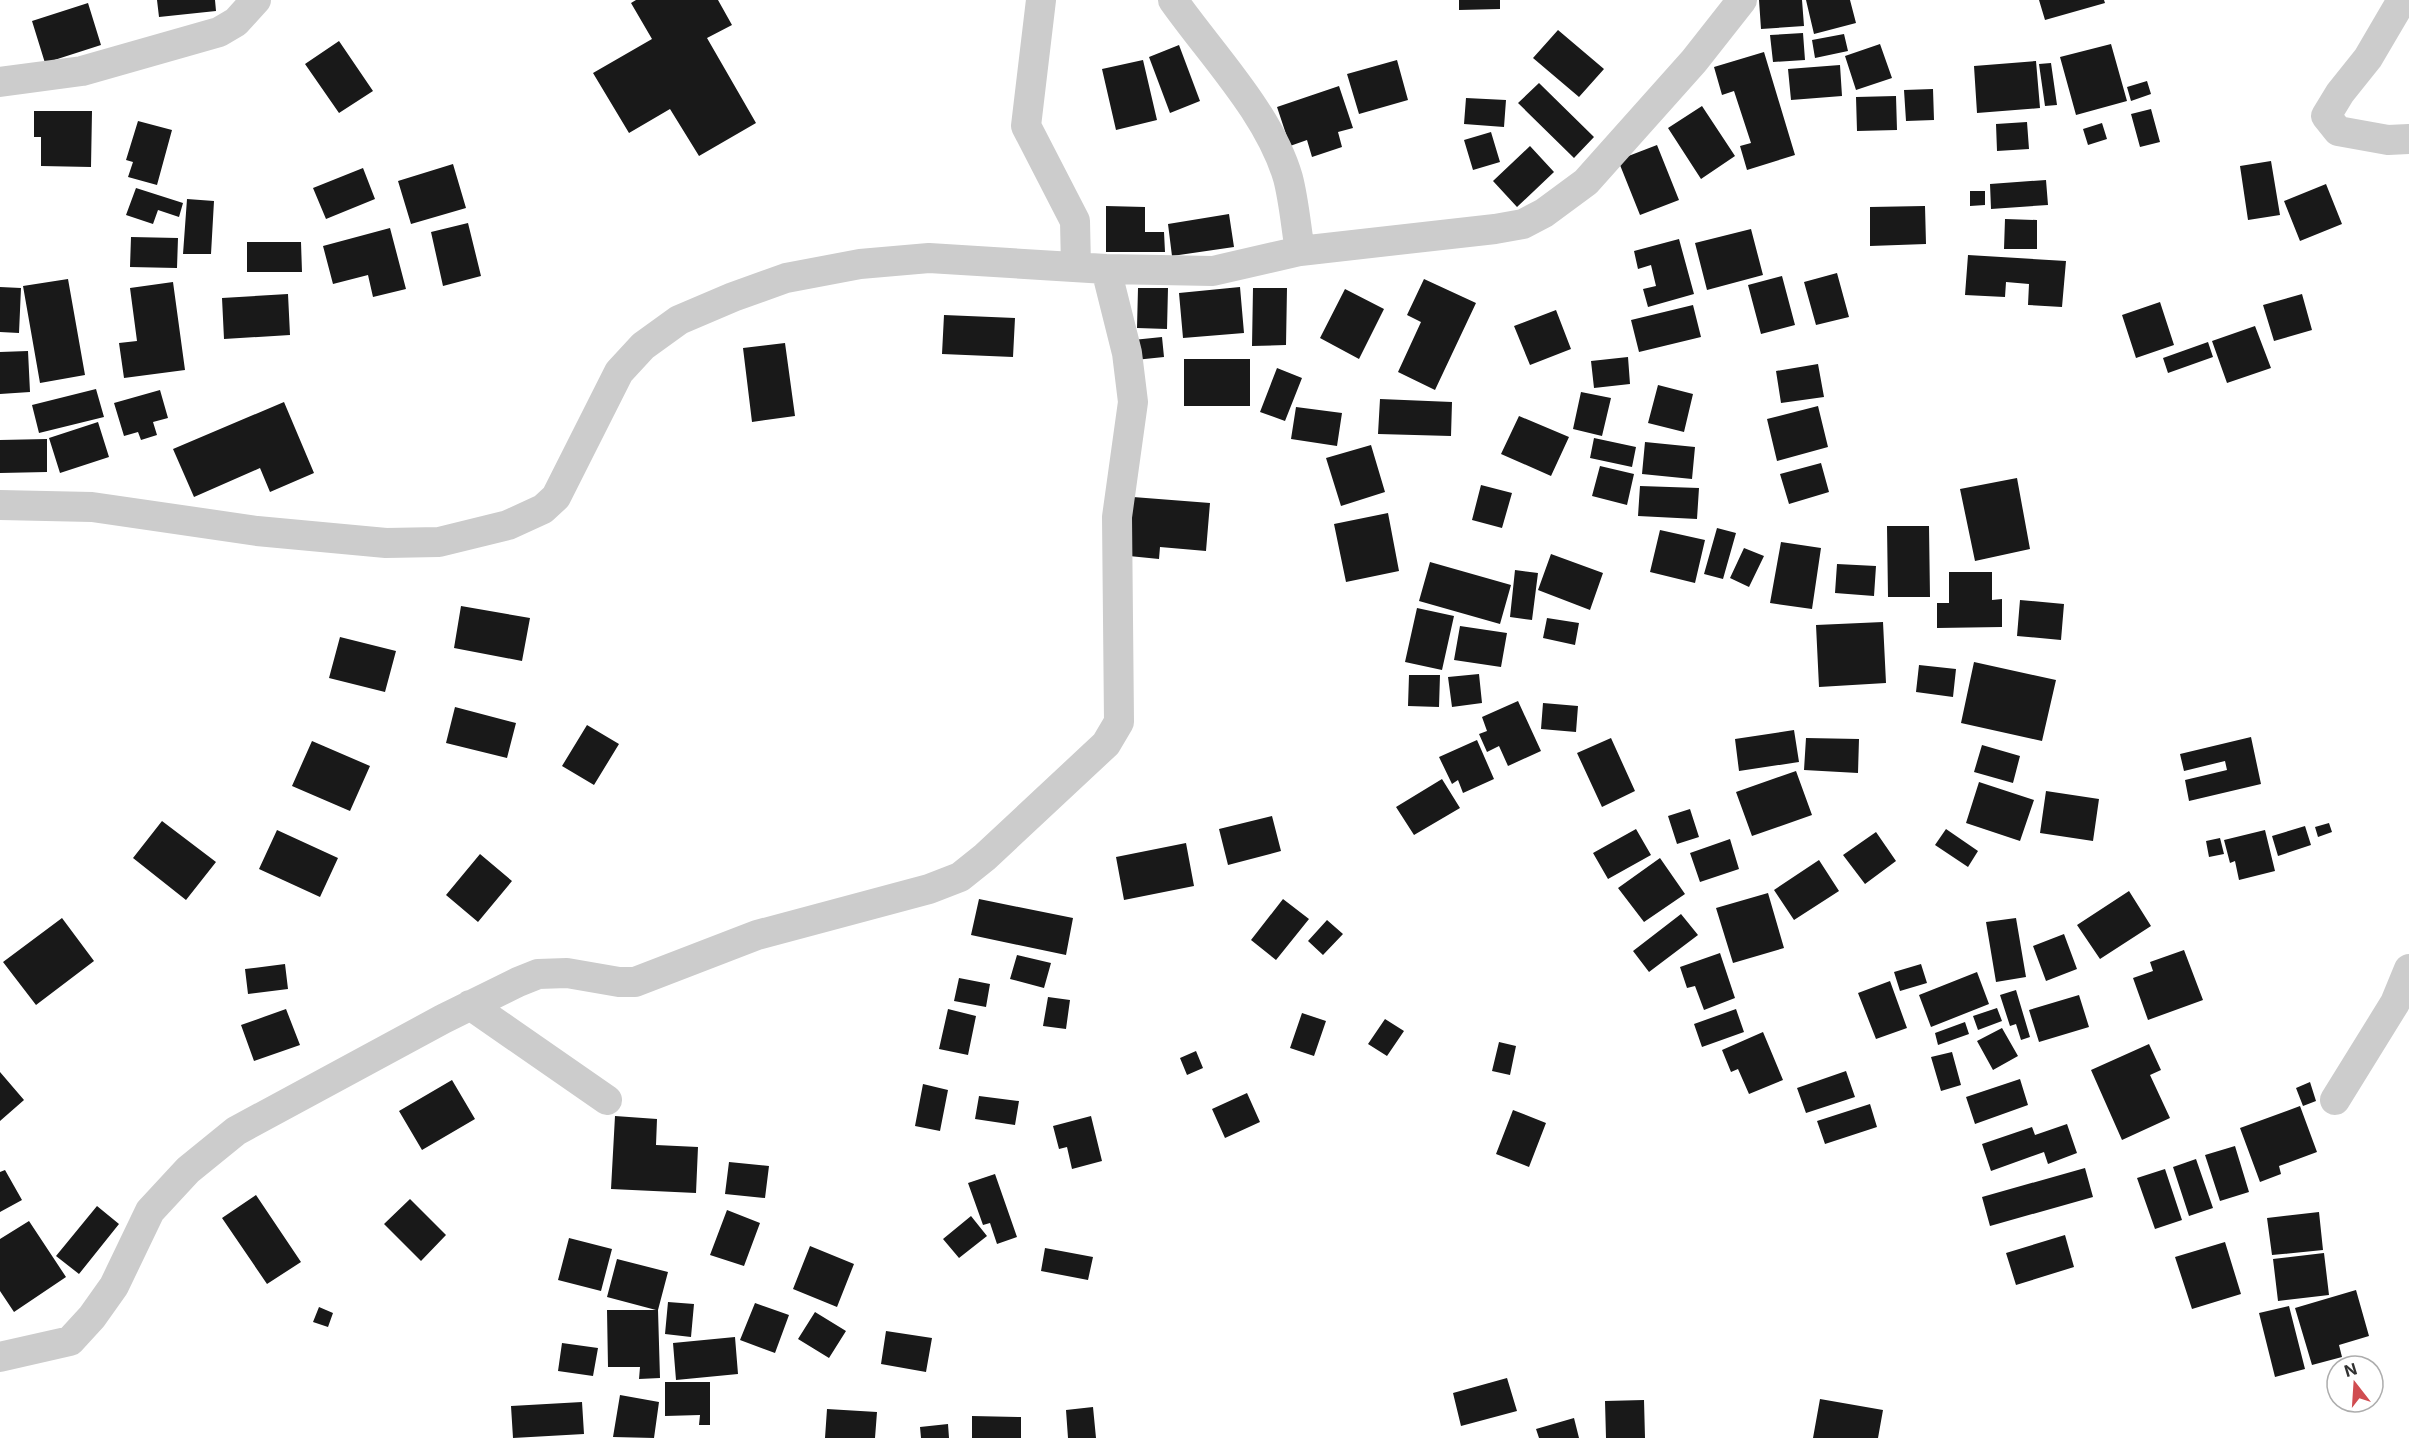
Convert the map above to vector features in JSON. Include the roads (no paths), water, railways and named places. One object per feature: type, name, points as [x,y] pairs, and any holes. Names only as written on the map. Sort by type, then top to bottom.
[{"type":"street","points":[[0,82],[81,71],[219,33],[236,22],[256,0]]},
{"type":"street","points":[[1041,0],[1026,126],[1075,221],[1076,267]]},
{"type":"street","points":[[1173,0],[1254,108],[1269,135],[1288,179],[1300,251]]},
{"type":"street","points":[[0,505],[92,507],[257,531],[349,541],[439,542],[525,519],[543,509],[556,497],[619,372],[643,346],[679,320],[786,278],[861,264],[929,258],[1106,269],[1212,271],[1300,251],[1523,224],[1544,213],[1586,182],[1694,61],[1742,0]]},
{"type":"street","points":[[2402,0],[2368,58],[2340,93],[2326,116],[2338,131],[2388,140],[2409,139]]},
{"type":"street","points":[[0,1357],[70,1341],[92,1317],[114,1286],[150,1211],[188,1170],[236,1131],[470,1005],[538,974],[567,973],[619,982],[635,982],[757,935],[929,889],[960,877],[985,857],[1106,744],[1119,722],[1117,517],[1133,402],[1127,353],[1106,269]]},
{"type":"street","points":[[2335,1100],[2395,1003],[2409,969]]},
{"type":"street","points":[[470,1005],[607,1100]]}]
